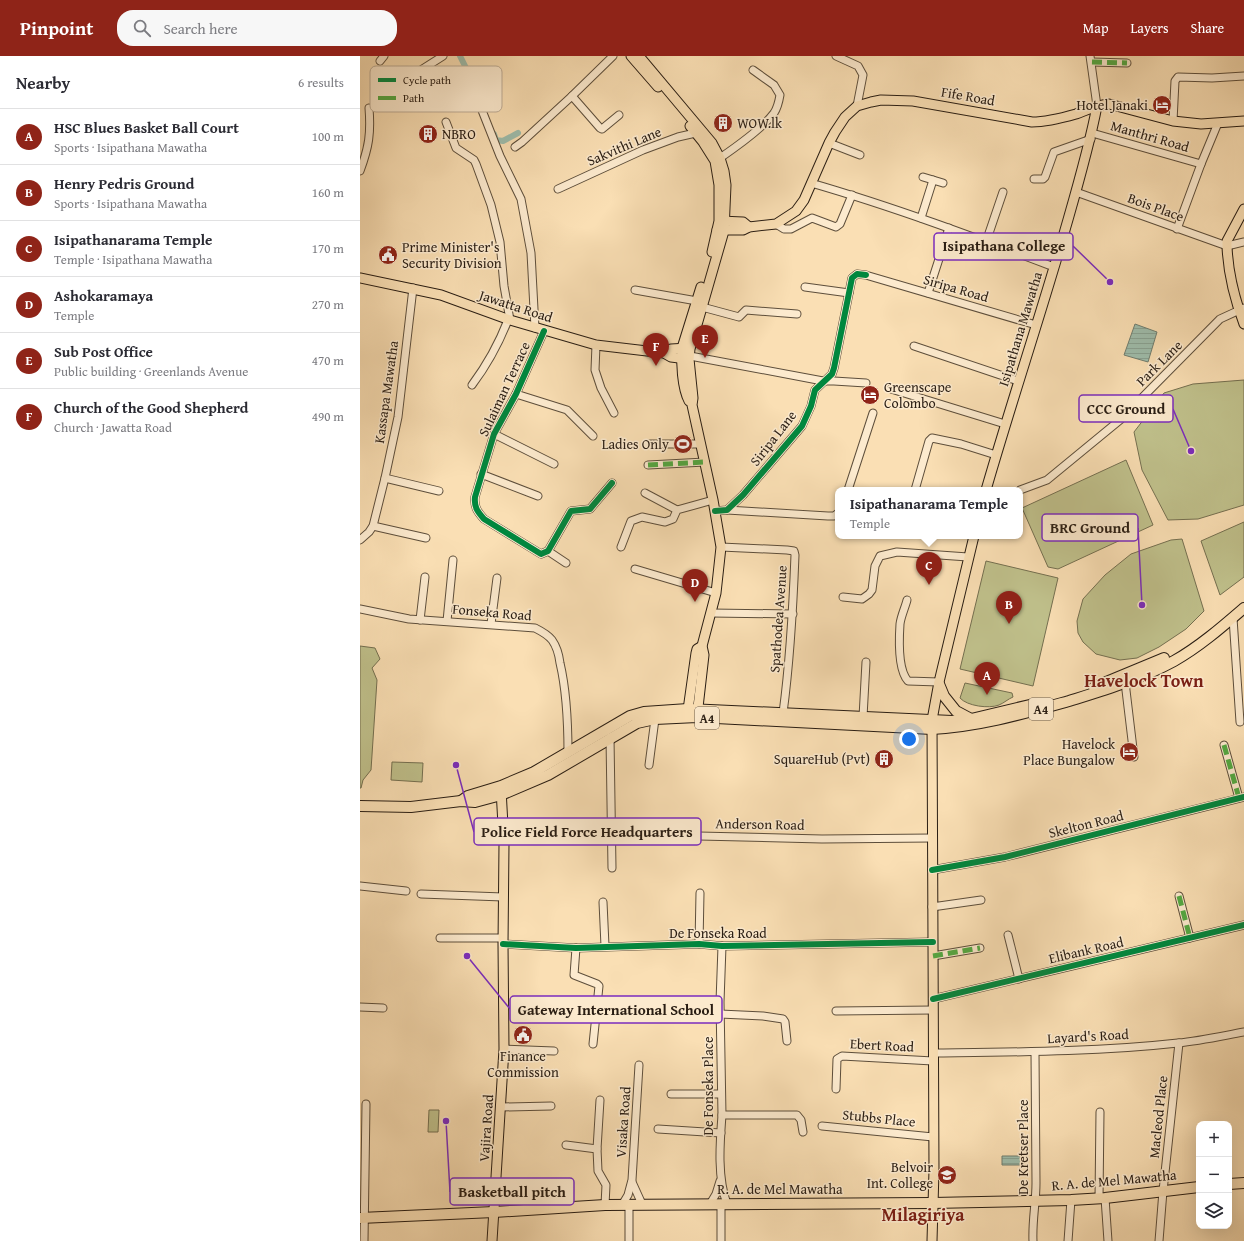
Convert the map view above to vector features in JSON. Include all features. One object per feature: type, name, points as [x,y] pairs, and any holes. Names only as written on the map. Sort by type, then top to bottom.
[{"type":"highway","name":"A4","points":[[501,790],[568,753],[630,716],[644,712],[783,713],[863,717],[932,725],[971,719],[1063,696],[1090,688],[1155,663],[1171,655],[1227,615],[1244,599]]},
{"type":"highway","name":"A4","points":[[360,806],[411,807],[461,801],[468,796],[501,790],[548,775],[610,737],[637,723],[692,713],[964,726],[1016,716],[1079,698],[1126,682],[1175,661],[1233,618],[1244,608]]},
{"type":"highway","points":[[939,683],[944,696],[956,711],[971,719]]},
{"type":"highway","points":[[1232,1184],[1244,1183]]},
{"type":"highway","name":"R. A. de Mel Mawatha","points":[[362,1218],[642,1204],[932,1203],[1070,1200],[1102,1198],[1196,1187]]},
{"type":"main road","points":[[630,56],[700,132],[715,161],[722,221]]},
{"type":"main road","points":[[639,56],[720,158],[726,185],[721,231],[699,304],[687,354],[693,398],[692,405],[713,500],[721,547],[716,593],[702,646],[697,649],[696,653],[692,713]]},
{"type":"main road","name":"Fife Road","points":[[857,106],[881,100],[913,101],[1032,122],[1041,122],[1076,114],[1097,106],[1109,104],[1173,121],[1202,124],[1244,121]]},
{"type":"main road","points":[[721,231],[743,230],[749,227],[776,224],[796,211],[804,200],[829,143],[845,117],[857,106]]},
{"type":"main road","name":"Isipathana Mawatha","points":[[987,487],[1076,192],[1092,136],[1097,106]]},
{"type":"main road","points":[[1244,208],[1227,241],[1231,277],[1241,308],[1244,324]]},
{"type":"main road","points":[[722,221],[743,222],[749,227]]},
{"type":"main road","name":"Jawatta Road","points":[[360,278],[441,295],[509,320],[596,345],[664,353],[672,349],[687,354]]},
{"type":"main road","points":[[932,1241],[932,725],[939,683],[973,539]]},
{"type":"main road","name":"Vajira Road","points":[[492,1241],[502,1106],[504,1049],[504,844],[501,790]]},
{"type":"street","points":[[427,66],[443,56]]},
{"type":"street","points":[[515,147],[572,96],[613,56]]},
{"type":"street","points":[[836,56],[858,66],[863,75],[857,106]]},
{"type":"street","points":[[1097,106],[1091,59],[1127,63]]},
{"type":"street","points":[[720,158],[758,128],[774,113],[779,103],[780,95],[774,85],[753,70]]},
{"type":"street","points":[[1173,121],[1175,81],[1178,77],[1212,78],[1244,76]]},
{"type":"street","points":[[572,96],[598,127],[602,128],[619,114]]},
{"type":"street","points":[[360,171],[368,151],[371,128],[369,108]]},
{"type":"street","points":[[483,112],[500,156],[521,199],[531,253],[540,330]]},
{"type":"street","points":[[446,122],[456,148],[474,160],[491,205],[500,242],[509,320],[484,368],[472,385]]},
{"type":"street","points":[[1177,229],[1218,123]]},
{"type":"street","name":"Sakvithi Lane","points":[[558,189],[642,150],[678,137],[700,132]]},
{"type":"street","points":[[1034,179],[1043,179],[1046,177],[1054,152],[1092,136]]},
{"type":"street","name":"Manthri Road","points":[[1092,136],[1201,164]]},
{"type":"street","points":[[829,143],[860,155]]},
{"type":"street","points":[[923,177],[943,183]]},
{"type":"street","points":[[921,218],[933,180]]},
{"type":"street","points":[[811,183],[921,218],[1054,267]]},
{"type":"street","points":[[986,242],[1003,192]]},
{"type":"street","name":"Bois Place","points":[[1076,192],[1227,246]]},
{"type":"street","points":[[776,224],[784,229],[791,229],[812,218],[836,227],[840,224],[852,195]]},
{"type":"street","points":[[928,293],[949,228]]},
{"type":"street","points":[[1227,246],[1244,242]]},
{"type":"street","name":"Siripa Road","points":[[857,274],[867,275],[1036,325]]},
{"type":"street","name":"Siripa Lane","points":[[727,510],[743,495],[802,426],[811,406],[815,390],[832,374],[852,278],[857,274]]},
{"type":"street","points":[[805,287],[849,293]]},
{"type":"street","name":"Kassapa Mawatha","points":[[360,540],[373,526],[398,417],[413,288]]},
{"type":"street","points":[[635,290],[699,304],[739,317],[746,310],[798,314]]},
{"type":"street","name":"Park Lane","points":[[1023,489],[1047,480],[1120,420],[1220,319],[1241,308]]},
{"type":"street","name":"Sulaiman Terrace","points":[[540,330],[516,394],[494,434],[481,474],[474,506],[477,512],[484,519],[541,554],[548,551]]},
{"type":"street","points":[[596,345],[595,370],[601,388],[614,413]]},
{"type":"street","points":[[914,346],[1018,381]]},
{"type":"street","points":[[687,354],[823,381],[866,383]]},
{"type":"street","points":[[891,389],[1006,424]]},
{"type":"street","points":[[516,394],[567,410],[593,436]]},
{"type":"street","points":[[849,487],[873,413]]},
{"type":"street","points":[[494,434],[554,464]]},
{"type":"street","points":[[916,487],[929,441],[932,438],[961,444],[996,455]]},
{"type":"street","points":[[647,444],[700,444]]},
{"type":"street","points":[[648,465],[704,462]]},
{"type":"street","points":[[481,474],[538,496]]},
{"type":"street","points":[[385,478],[439,491]]},
{"type":"street","points":[[566,563],[548,551],[572,511],[590,509],[612,483]]},
{"type":"street","points":[[645,493],[678,510],[713,500]]},
{"type":"street","points":[[621,547],[631,521],[642,517],[665,522],[673,520],[678,510]]},
{"type":"street","points":[[715,511],[727,510],[835,515]]},
{"type":"street","points":[[373,526],[426,538]]},
{"type":"street","name":"Spathodea Avenue","points":[[721,547],[794,551],[793,614],[789,670],[783,713]]},
{"type":"street","points":[[843,597],[862,599],[870,594],[872,590],[875,566],[880,556],[897,552],[968,557]]},
{"type":"street","points":[[447,621],[453,560]]},
{"type":"street","points":[[635,568],[716,593]]},
{"type":"street","points":[[420,620],[425,577]]},
{"type":"street","points":[[491,624],[497,578]]},
{"type":"street","points":[[907,600],[900,623],[899,644],[905,678],[908,681],[939,683]]},
{"type":"street","name":"Fonseka Road","points":[[360,609],[409,619],[535,628],[544,633],[552,640],[558,651],[565,682],[568,717],[568,753]]},
{"type":"street","points":[[711,614],[793,614]]},
{"type":"street","points":[[1233,618],[1240,722]]},
{"type":"street","points":[[863,717],[866,662]]},
{"type":"street","points":[[1126,682],[1134,757]]},
{"type":"street","points":[[649,766],[655,719]]},
{"type":"street","points":[[610,737],[612,868]]},
{"type":"street","points":[[1224,745],[1241,798]]},
{"type":"street","name":"Skelton Road","points":[[932,870],[1005,857],[1241,798]]},
{"type":"street","name":"Anderson Road","points":[[612,834],[822,839],[932,838]]},
{"type":"street","points":[[360,886],[406,891]]},
{"type":"street","points":[[699,944],[700,893]]},
{"type":"street","points":[[421,894],[503,897]]},
{"type":"street","points":[[1179,896],[1190,938]]},
{"type":"street","points":[[932,907],[982,900]]},
{"type":"street","points":[[604,902],[605,946]]},
{"type":"street","name":"Elibank Road","points":[[933,999],[1244,925]]},
{"type":"street","points":[[1008,935],[1019,979]]},
{"type":"street","name":"De Fonseka Road","points":[[440,938],[503,941],[576,948],[699,944],[722,946],[933,942]]},
{"type":"street","name":"De Fonseka Place","points":[[721,1241],[724,1204],[721,1179],[722,1115],[720,1014],[722,946]]},
{"type":"street","points":[[576,948],[574,975],[598,984],[599,986],[593,1044]]},
{"type":"street","points":[[933,956],[980,948]]},
{"type":"street","points":[[360,1006],[383,1008]]},
{"type":"street","points":[[836,1011],[933,1010]]},
{"type":"street","points":[[720,1014],[783,1019],[785,1022],[787,1042]]},
{"type":"street","name":"Layard's Road","points":[[933,1057],[1108,1049],[1179,1043],[1244,1032]]},
{"type":"street","name":"Macleod Place","points":[[1159,1241],[1179,1043]]},
{"type":"street","points":[[504,1049],[554,1051]]},
{"type":"street","name":"De Kretser Place","points":[[1032,1241],[1032,1222],[1036,1200],[1035,1052]]},
{"type":"street","name":"Ebert Road","points":[[836,1089],[837,1059],[842,1056],[933,1057]]},
{"type":"street","name":"Visaka Road","points":[[629,1241],[625,1205],[632,1180],[639,1065]]},
{"type":"street","points":[[671,1094],[721,1094]]},
{"type":"street","points":[[600,1100],[598,1171],[606,1185],[605,1205]]},
{"type":"street","points":[[364,1241],[362,1218],[366,1104]]},
{"type":"street","points":[[502,1106],[551,1106]]},
{"type":"street","points":[[1100,1112],[1102,1198],[1108,1241]]},
{"type":"street","points":[[722,1115],[797,1115],[801,1120],[803,1132]]},
{"type":"street","name":"Stubbs Place","points":[[822,1126],[933,1137]]},
{"type":"street","points":[[658,1129],[721,1133]]},
{"type":"street","points":[[566,1145],[598,1149]]},
{"type":"street","name":"De Fonseka Place","points":[[710,1204],[716,1194],[721,1179]]},
{"type":"street","name":"Visaka Road","points":[[632,1180],[634,1188],[642,1204]]},
{"type":"street","points":[[1068,1241],[1070,1200]]},
{"type":"green space","points":[[1244,380],[1244,505],[1198,519],[1168,520],[1142,470],[1134,432],[1164,393],[1193,384]]},
{"type":"green space","points":[[1126,460],[1153,525],[1058,569],[1048,567],[1023,508]]},
{"type":"green space","points":[[1244,522],[1244,577],[1220,595],[1201,541]]},
{"type":"green space","points":[[1182,539],[1204,611],[1186,629],[1159,647],[1137,658],[1120,660],[1096,654],[1083,642],[1078,633],[1077,621],[1083,599],[1105,575],[1131,554],[1171,540]]},
{"type":"green space","points":[[986,561],[1058,578],[1033,686],[960,669]]},
{"type":"green space","points":[[360,646],[375,648],[380,659],[372,668],[377,680],[371,770],[363,780],[361,788],[360,788]]},
{"type":"green space","points":[[965,683],[1012,693],[1013,697],[1001,704],[990,707],[973,705],[963,701],[960,698]]},
{"type":"green space","points":[[392,762],[423,763],[422,782],[391,780]]},
{"type":"green space","points":[[429,1110],[439,1110],[438,1132],[428,1132]]},
{"type":"shaded area","points":[[1135,324],[1157,332],[1148,362],[1124,355]]},
{"type":"shaded area","points":[[1002,1156],[1020,1156],[1021,1165],[1002,1165]]},
{"type":"waterway","points":[[460,56],[465,66]]},
{"type":"waterway","points":[[494,134],[496,140],[503,141],[518,133]]},
{"type":"marked path","points":[[1092,62],[1127,63]]},
{"type":"marked path","points":[[648,465],[705,462]]},
{"type":"marked path","points":[[1224,745],[1239,798]]},
{"type":"marked path","points":[[1179,896],[1190,938]]},
{"type":"marked path","points":[[933,956],[980,948]]},
{"type":"cycle path","points":[[715,511],[727,510],[743,495],[802,426],[811,406],[815,390],[832,374],[852,278],[857,274],[866,275]]},
{"type":"cycle path","points":[[544,331],[516,394],[494,434],[475,497],[476,509],[484,519],[541,554],[548,551],[571,511],[590,509],[612,483]]},
{"type":"cycle path","points":[[932,870],[1005,857],[1244,797]]},
{"type":"cycle path","points":[[933,999],[1244,925]]},
{"type":"cycle path","points":[[503,944],[576,948],[699,944],[722,946],[933,942]]},
{"type":"place","name":"Hotel Janaki","points":[[1162,105]]},
{"type":"place","name":"WOW.lk","points":[[723,123]]},
{"type":"place","name":"NBRO","points":[[428,134]]},
{"type":"place","name":"Prime Minister's Security Division","points":[[388,255]]},
{"type":"place","name":"Isipathana College","points":[[1110,282]]},
{"type":"place","name":"Sub Post Office","points":[[705,358]]},
{"type":"place","name":"Church of the Good Shepherd","points":[[656,366]]},
{"type":"place","name":"Greenscape Colombo","points":[[870,395]]},
{"type":"place","name":"Ladies Only","points":[[683,444]]},
{"type":"place","name":"CCC Ground","points":[[1191,451]]},
{"type":"place","name":"Isipathanarama Temple","points":[[929,585]]},
{"type":"place","name":"Ashokaramaya","points":[[695,602]]},
{"type":"place","name":"BRC Ground","points":[[1142,605]]},
{"type":"place","name":"Henry Pedris Ground","points":[[1009,624]]},
{"type":"place","name":"HSC Blues Basket Ball Court","points":[[987,695]]},
{"type":"place","name":"Havelock Place Bungalow","points":[[1129,752]]},
{"type":"place","name":"SquareHub (Pvt)","points":[[884,759]]},
{"type":"place","name":"Police Field Force Headquarters","points":[[456,765]]},
{"type":"place","name":"Gateway International School","points":[[467,956]]},
{"type":"place","name":"Finance Commission","points":[[523,1035]]},
{"type":"place","name":"Basketball pitch","points":[[446,1121]]},
{"type":"place","name":"Belvoir Int. College","points":[[947,1175]]},
{"type":"district","name":"Havelock Town","points":[[1144,680]]},
{"type":"district","name":"Milagiriya","points":[[923,1214]]}]
